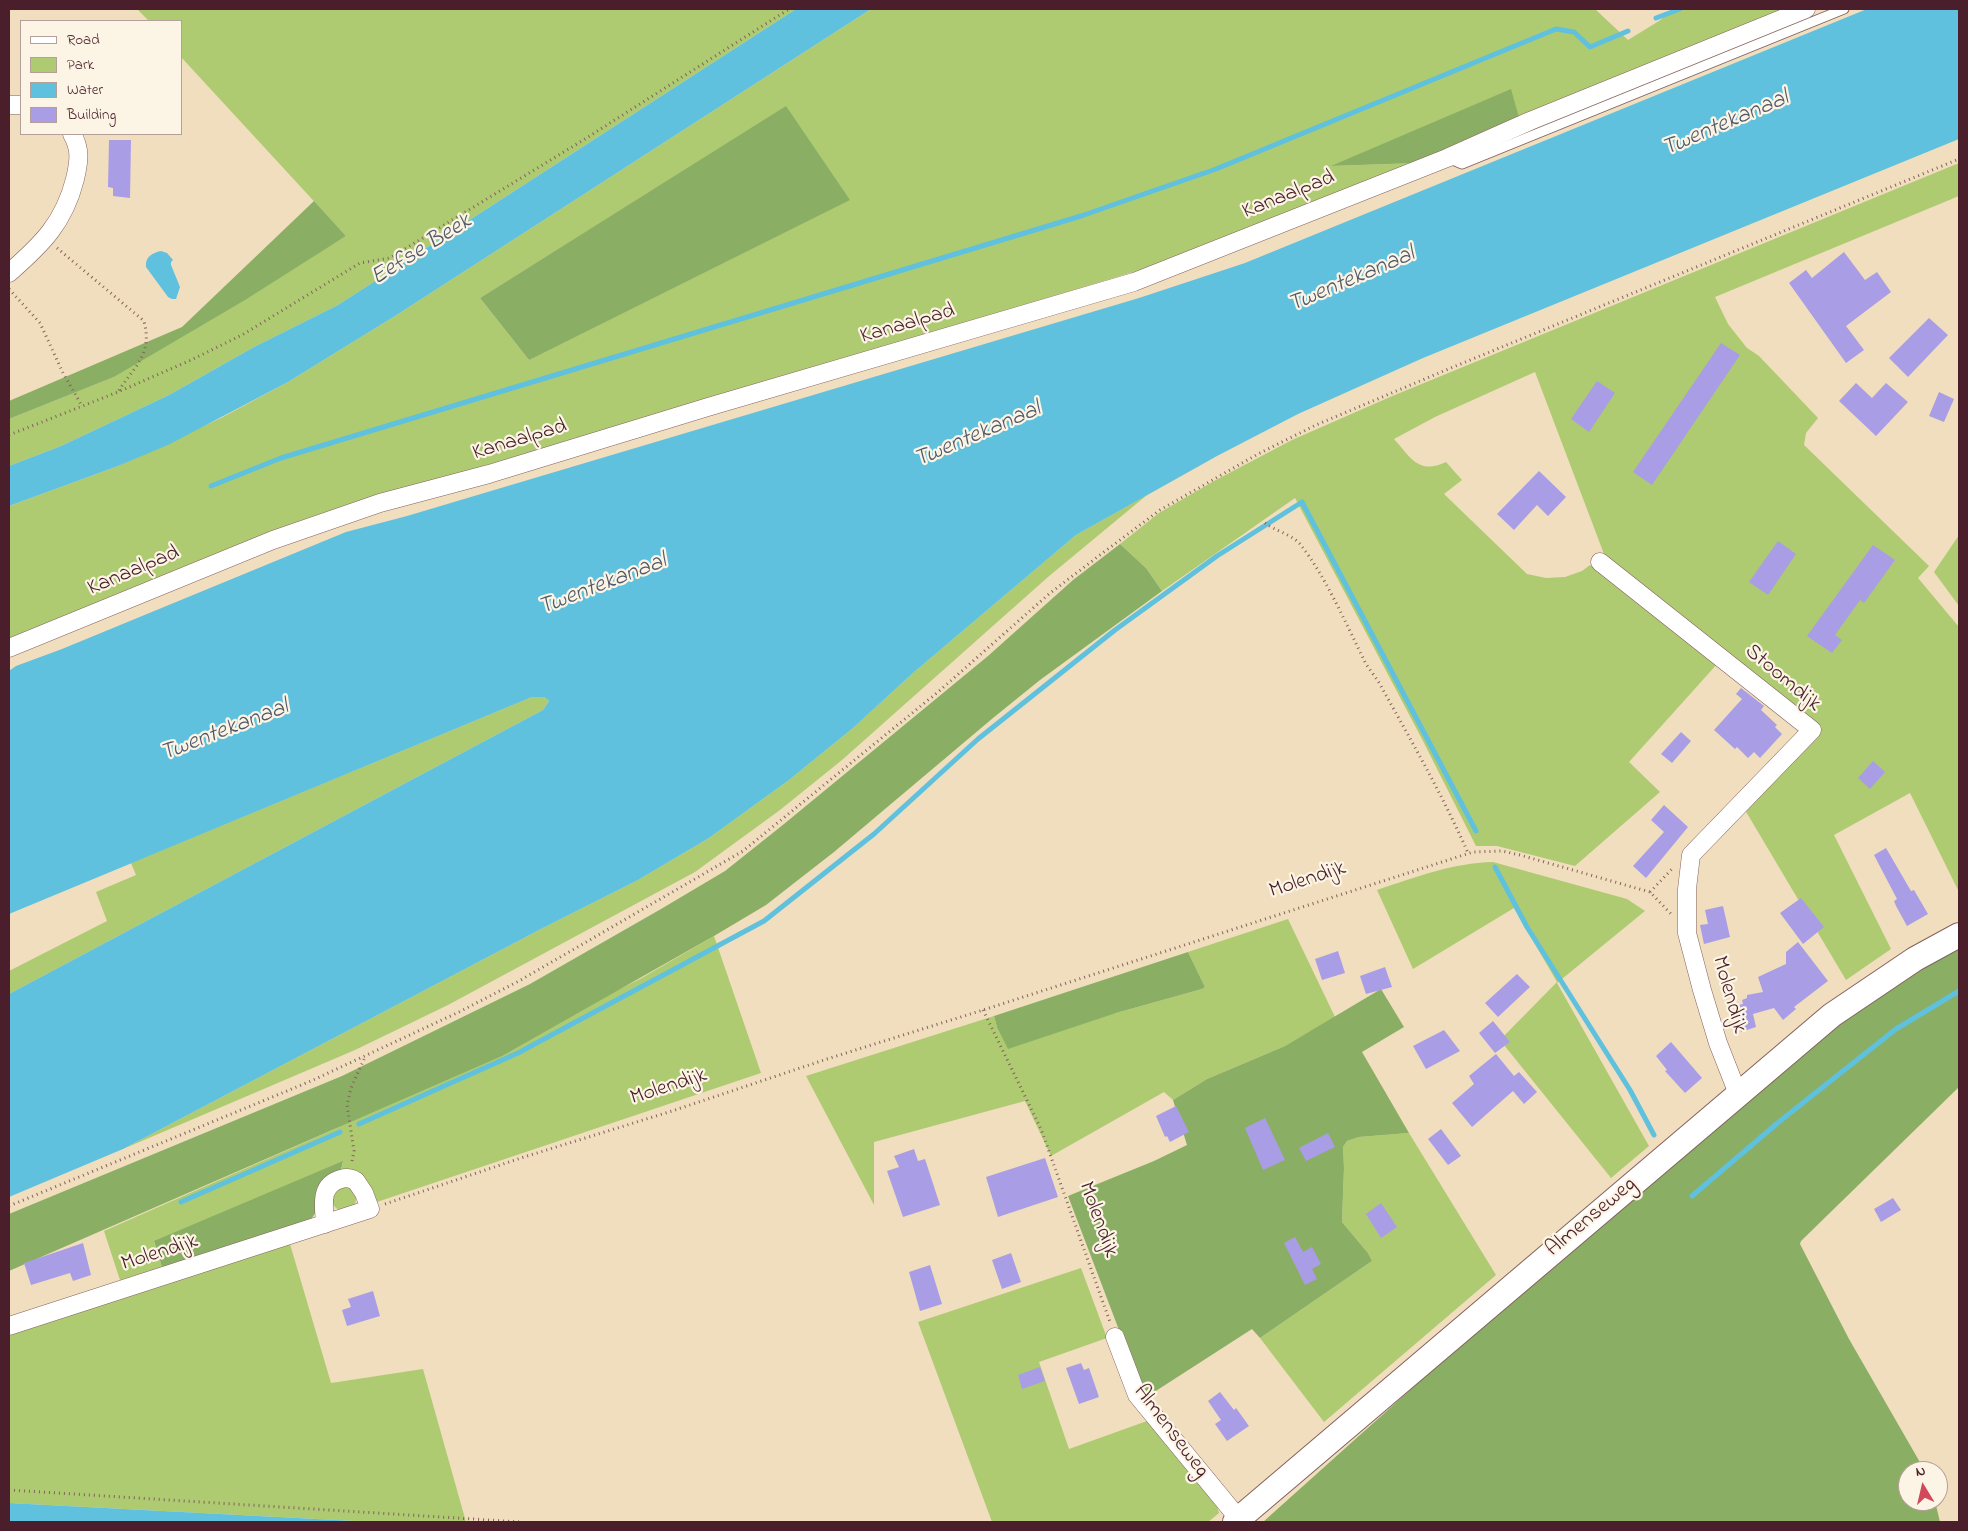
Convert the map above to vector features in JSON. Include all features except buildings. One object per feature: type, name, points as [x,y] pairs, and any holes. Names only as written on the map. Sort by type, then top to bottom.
[{"type":"main road","name":"Almenseweg","points":[[1237,1521],[1832,1015],[1915,959],[1959,935]]},
{"type":"street","name":"Kanaalpad","points":[[9,648],[255,547],[380,503],[489,474],[1134,282],[1447,158],[1530,121],[1806,9]]},
{"type":"street","points":[[9,273],[48,236],[64,211],[78,165],[79,152],[73,135]]},
{"type":"street","name":"Stoomdijk","points":[[1600,562],[1812,730],[1691,855]]},
{"type":"street","points":[[1687,933],[1687,889],[1691,855]]},
{"type":"street","name":"Molendijk","points":[[1687,933],[1718,1043],[1738,1094]]},
{"type":"street","points":[[325,1224],[323,1198],[325,1190],[334,1180],[345,1177],[352,1178],[360,1186],[370,1209]]},
{"type":"street","name":"Molendijk","points":[[9,1326],[370,1209]]},
{"type":"street","name":"Almenseweg","points":[[1115,1336],[1137,1395],[1237,1521]]},
{"type":"lane","points":[[1447,158],[1462,164],[1844,9]]},
{"type":"path","points":[[9,435],[118,392],[191,360],[242,335],[360,263],[390,258],[585,139],[790,9]]},
{"type":"path","points":[[9,1206],[311,1081],[459,1012],[519,981],[743,851],[938,692],[1049,594],[1160,510],[1234,468],[1316,425],[1373,400],[1959,159]]},
{"type":"path","points":[[48,236],[57,248],[144,321],[147,334],[144,354],[118,392]]},
{"type":"path","points":[[9,289],[40,323],[63,373],[82,406]]},
{"type":"path","points":[[1264,522],[1270,528],[1299,542],[1327,587],[1365,662],[1378,680],[1450,812],[1468,853]]},
{"type":"path","name":"Molendijk","points":[[370,1209],[521,1158],[1468,853],[1484,851],[1511,853],[1650,892],[1687,933]]},
{"type":"path","points":[[1650,892],[1676,866],[1691,855]]},
{"type":"path","name":"Molendijk","points":[[983,1010],[1041,1129],[1115,1336]]},
{"type":"path","points":[[345,1177],[352,1164],[354,1151],[347,1105],[351,1088],[365,1056]]},
{"type":"path","points":[[9,1490],[521,1522]]},
{"type":"green space","points":[[137,9],[796,9],[338,305],[254,347],[169,395],[61,446],[9,466],[9,419],[114,377],[346,236],[182,58],[182,20],[148,20]]},
{"type":"green space","points":[[871,9],[1595,9],[1628,40],[1659,21],[1674,9],[1790,9],[1520,121],[1510,90],[1333,166],[1417,163],[1163,263],[575,440],[344,506],[305,519],[244,546],[9,640],[9,506],[118,466],[221,418],[288,382],[395,316]],"holes":[[[786,107],[529,360],[480,298]]]},
{"type":"green space","points":[[1511,89],[1520,121],[1417,163],[1331,166]]},
{"type":"green space","points":[[786,106],[850,200],[529,360],[480,298]]},
{"type":"green space","points":[[1959,163],[1959,196],[1715,297],[1728,324],[1747,348],[1759,356],[1818,418],[1806,433],[1804,445],[1929,566],[1918,578],[1959,627],[1959,892],[1910,793],[1834,835],[1891,949],[1846,980],[1745,810],[1820,728],[1601,558],[1604,554],[1535,372],[1435,417],[1394,439],[1411,458],[1422,465],[1429,467],[1437,466],[1446,462],[1462,480],[1444,494],[1527,574],[1546,578],[1565,577],[1582,571],[1590,565],[1718,663],[1629,762],[1660,792],[1575,866],[1497,846],[1476,846],[1295,498],[1162,591],[1146,568],[1120,544],[1159,513],[1214,481],[1292,440],[1390,397]]},
{"type":"green space","points":[[314,201],[346,236],[245,300],[114,377],[9,419],[9,401],[182,327]]},
{"type":"green space","points":[[1147,495],[1048,577],[842,760],[780,810],[695,872],[448,1005],[355,1050],[123,1149],[638,880],[709,838],[789,780],[853,728],[913,673],[1076,535]]},
{"type":"green space","points":[[1959,535],[1959,606],[1934,572]]},
{"type":"green space","points":[[1120,544],[1146,568],[1162,591],[1040,680],[834,852],[766,905],[502,1056],[9,1271],[9,1214],[342,1076],[530,984],[725,871],[988,656],[1073,580]]},
{"type":"green space","points":[[545,696],[549,701],[543,710],[9,994],[9,971],[107,921],[96,892],[136,875],[131,863],[532,697]]},
{"type":"green space","points":[[1493,862],[1627,899],[1645,911],[1557,983],[1649,1146],[1611,1178],[1500,1040],[1557,982],[1514,908],[1413,969],[1377,890],[1449,868]]},
{"type":"green space","points":[[1288,919],[1335,1017],[1285,1046],[1207,1079],[1173,1100],[1164,1092],[1051,1156],[1025,1101],[874,1142],[874,1205],[806,1076],[994,1016],[997,1027],[1116,1013],[1202,989],[1205,987],[1188,952]]},
{"type":"green space","points":[[714,936],[761,1073],[371,1204],[340,1174],[343,1162],[154,1242],[162,1267],[120,1280],[104,1231],[335,1129],[640,979]]},
{"type":"green space","points":[[1959,944],[1959,1087],[1800,1244],[1849,1339],[1919,1461],[1898,1461],[1898,1511],[1937,1511],[1940,1522],[1263,1522],[1517,1294],[1828,1030]]},
{"type":"green space","points":[[1188,952],[1205,987],[1202,989],[1116,1013],[1008,1049],[997,1027],[994,1016]]},
{"type":"green space","points":[[1381,989],[1404,1027],[1362,1052],[1409,1133],[1359,1137],[1347,1141],[1343,1147],[1342,1222],[1368,1253],[1372,1261],[1260,1338],[1252,1329],[1148,1396],[1135,1372],[1068,1196],[1154,1161],[1187,1145],[1173,1100],[1207,1079],[1285,1046]]},
{"type":"green space","points":[[1409,1133],[1496,1275],[1324,1422],[1260,1338],[1372,1261],[1368,1253],[1342,1222],[1343,1147],[1347,1141],[1359,1137]]},
{"type":"green space","points":[[343,1161],[340,1174],[310,1221],[300,1228],[162,1267],[154,1241]]},
{"type":"green space","points":[[344,1187],[353,1190],[356,1199],[353,1208],[344,1211],[335,1208],[332,1199],[335,1190]]},
{"type":"green space","points":[[290,1244],[331,1383],[423,1369],[466,1522],[374,1522],[9,1503],[9,1335]]},
{"type":"green space","points":[[1081,1268],[1107,1338],[1039,1362],[1069,1449],[1147,1421],[1207,1487],[1219,1513],[1208,1522],[992,1522],[918,1322]]},
{"type":"water","name":"Eefse Beek","points":[[796,9],[871,9],[395,316],[288,382],[170,444],[118,466],[9,506],[9,466],[61,446],[169,395],[254,347],[338,305]]},
{"type":"water","name":"Twentekanaal","points":[[1867,9],[1959,9],[1959,139],[1423,358],[1298,414],[1217,456],[1076,535],[913,673],[853,728],[789,780],[709,838],[638,880],[123,1149],[9,1197],[9,994],[543,710],[549,701],[545,697],[532,697],[9,914],[9,671],[16,666],[62,649],[346,532],[407,516],[1139,298],[1245,263]]},
{"type":"water","points":[[161,251],[167,253],[173,260],[171,265],[180,287],[176,299],[168,297],[146,267],[150,256]]},
{"type":"water","points":[[9,1503],[374,1522],[9,1522]]},
{"type":"waterway","points":[[1656,18],[1680,9]]},
{"type":"waterway","points":[[211,486],[281,458],[1081,216],[1216,169],[1556,29],[1574,32],[1590,47],[1628,31]]},
{"type":"waterway","points":[[359,1124],[518,1053],[764,921],[874,834],[978,739],[1115,630],[1217,556],[1302,502],[1476,831]]},
{"type":"waterway","points":[[1495,867],[1527,927],[1630,1090],[1654,1135]]},
{"type":"waterway","points":[[1692,1196],[1780,1121],[1896,1029],[1959,991]]},
{"type":"waterway","points":[[181,1202],[340,1132]]}]
